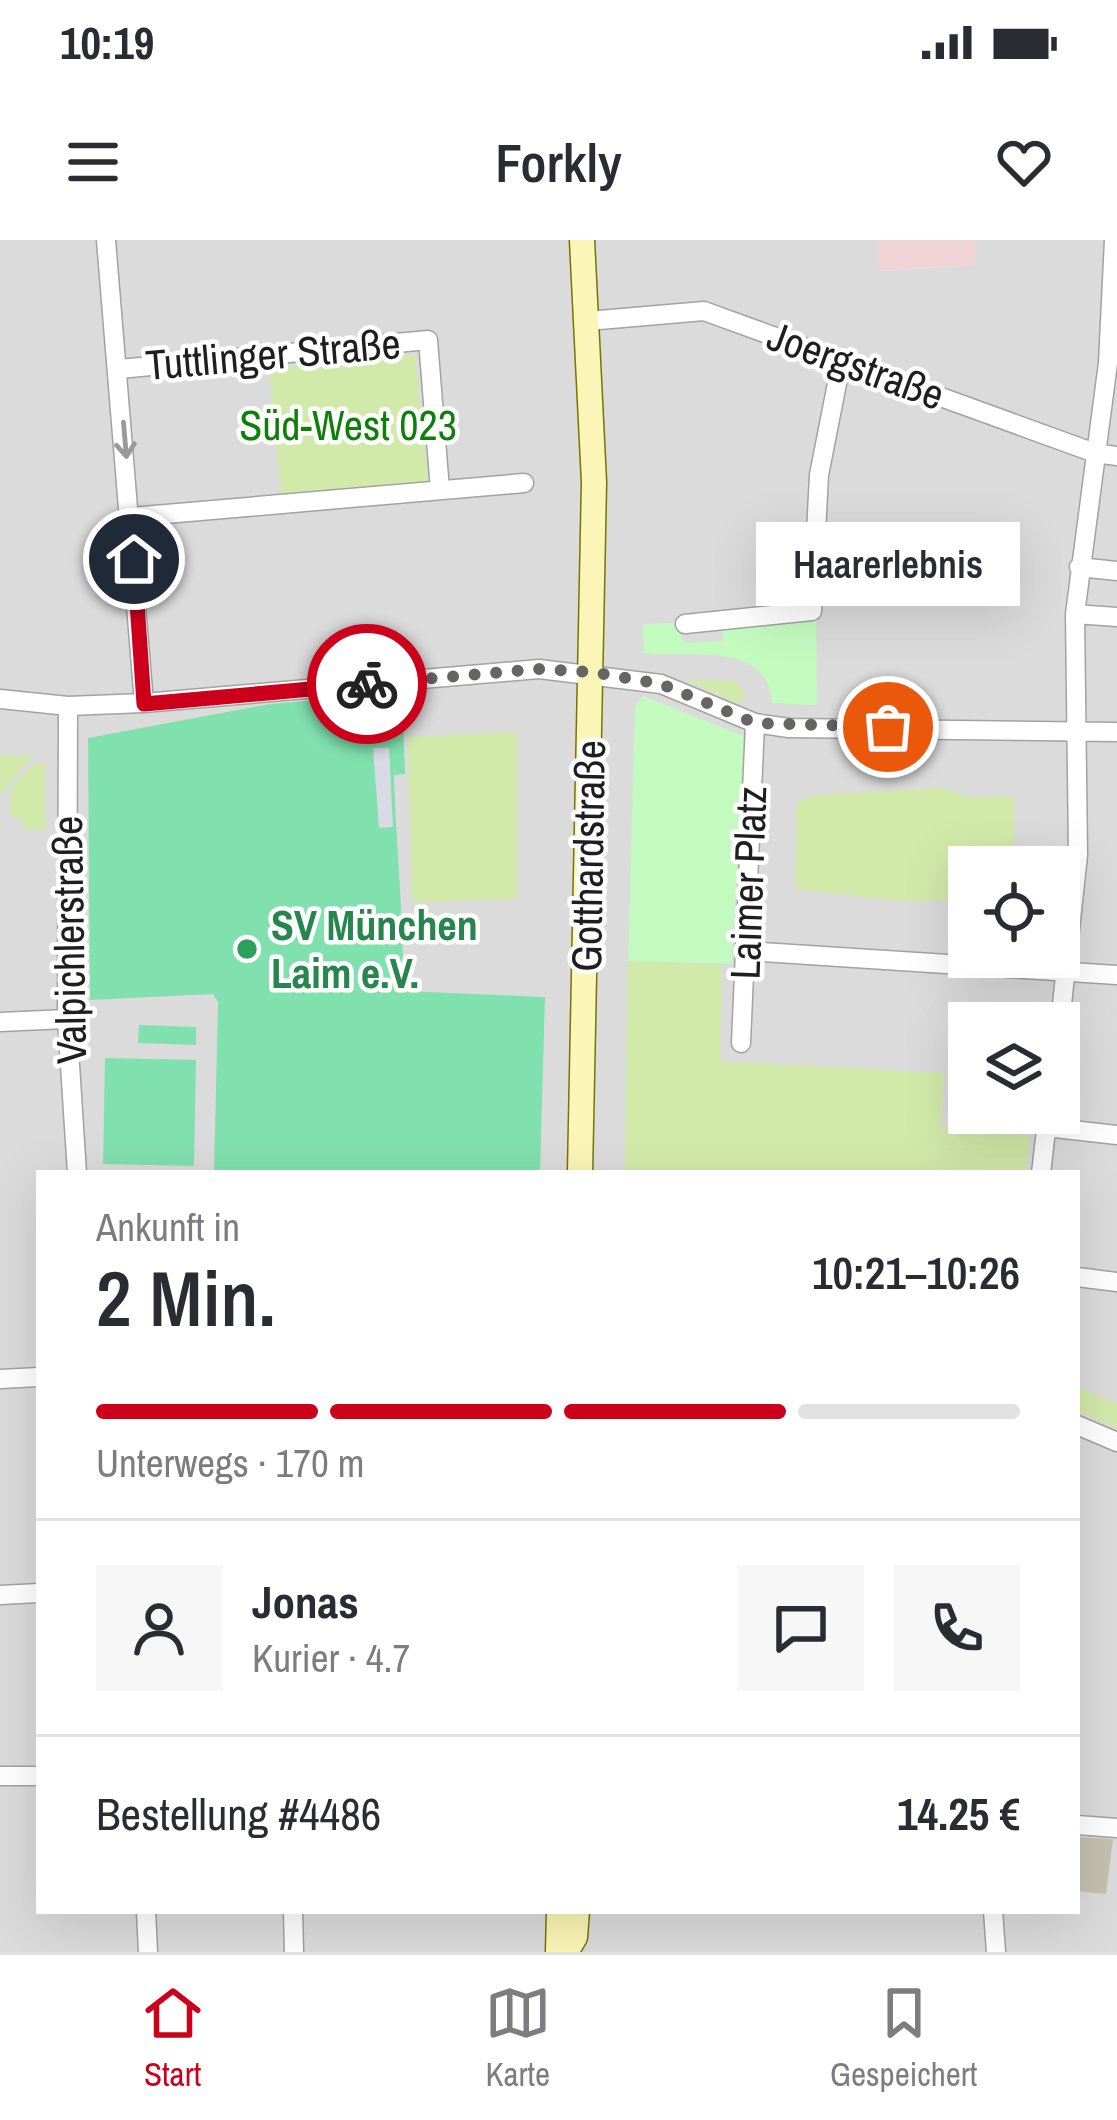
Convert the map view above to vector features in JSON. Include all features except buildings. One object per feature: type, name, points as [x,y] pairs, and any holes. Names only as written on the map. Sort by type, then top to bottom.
[{"type":"street","points":[[106,240],[144,704]]},
{"type":"street","name":"Gotthardstraße","points":[[580,1170],[592,672],[588,321],[582,240]]},
{"type":"street","points":[[1078,846],[1075,614],[1116,276],[1114,240]]},
{"type":"street","name":"Joergstraße","points":[[588,321],[704,311],[1096,453],[1117,456]]},
{"type":"street","name":"Tuttlinger Straße","points":[[119,369],[428,340],[440,490]]},
{"type":"street","points":[[685,624],[812,611],[819,475],[842,358]]},
{"type":"street","points":[[131,518],[524,483]]},
{"type":"street","points":[[1079,567],[1117,571]]},
{"type":"street","points":[[1075,614],[1117,617]]},
{"type":"street","points":[[0,699],[68,706],[144,704],[539,669],[661,684],[755,723],[1117,732]]},
{"type":"street","name":"Valpichlerstraße","points":[[68,706],[67,1019],[77,1170]]},
{"type":"street","name":"Laimer Platz","points":[[741,1043],[755,723]]},
{"type":"street","points":[[745,951],[948,962]]},
{"type":"street","points":[[1080,971],[1117,975]]},
{"type":"street","points":[[0,1022],[67,1019]]},
{"type":"street","name":"Gotthardstraße","points":[[584,1112],[592,1170]]},
{"type":"street","points":[[1080,1128],[1117,1136]]},
{"type":"street","points":[[1041,1170],[1045,1134]]},
{"type":"street","points":[[1080,1277],[1117,1282]]},
{"type":"street","points":[[0,1379],[36,1377]]},
{"type":"street","points":[[1080,1427],[1117,1442]]},
{"type":"street","points":[[0,1595],[36,1593]]},
{"type":"street","points":[[0,1776],[36,1776]]},
{"type":"street","points":[[1080,1825],[1117,1828]]},
{"type":"street","points":[[146,1914],[148,1952]]},
{"type":"street","points":[[293,1914],[294,1952]]},
{"type":"street","points":[[559,1914],[562,1952]]},
{"type":"street","points":[[562,1952],[575,1937],[577,1914]]},
{"type":"street","points":[[992,1914],[996,1952]]},
{"type":"shaded area","points":[[0,240],[879,240],[880,271],[975,265],[975,240],[1117,240],[1117,1952],[0,1952]]},
{"type":"shaded area","points":[[879,240],[975,240],[976,265],[879,271]]},
{"type":"shaded area","points":[[373,748],[389,748],[393,827],[379,828]]},
{"type":"shaded area","points":[[1080,1837],[1113,1839],[1106,1894],[1080,1891]]},
{"type":"green space","name":"Süd-West 023","points":[[415,355],[428,482],[281,496],[269,369]]},
{"type":"green space","points":[[816,621],[817,705],[772,703],[767,683],[741,661],[644,653],[643,624],[676,623],[684,643],[723,641],[722,627]]},
{"type":"green space","points":[[684,679],[737,681],[746,695],[737,703]]},
{"type":"green space","name":"SV München Laim e.V.","points":[[402,693],[405,774],[394,775],[403,991],[545,997],[540,1170],[214,1170],[218,1002],[213,994],[90,1000],[88,738],[270,704]]},
{"type":"green space","points":[[643,696],[744,736],[732,964],[628,961],[635,706]]},
{"type":"green space","points":[[517,732],[517,899],[412,902],[408,737]]},
{"type":"green space","points":[[33,755],[0,795],[0,756]]},
{"type":"green space","points":[[33,764],[45,764],[45,829],[24,830],[23,818],[11,818],[10,790]]},
{"type":"green space","points":[[943,788],[968,797],[1014,796],[1014,846],[948,846],[948,900],[903,901],[795,889],[797,802],[815,795]]},
{"type":"green space","points":[[628,961],[722,965],[720,1061],[944,1073],[941,1127],[948,1128],[948,1134],[1030,1136],[1026,1170],[625,1170]]},
{"type":"green space","points":[[139,1025],[196,1027],[196,1045],[138,1043]]},
{"type":"green space","points":[[105,1058],[196,1060],[194,1166],[103,1164]]},
{"type":"green space","points":[[1080,1388],[1117,1404],[1117,1428],[1080,1412]]},
{"type":"way so far","points":[[367,684],[539,669],[592,672],[661,684],[755,723],[789,728],[888,727]]},
{"type":"place","name":"Haarerlebnis","points":[[888,727]]},
{"type":"place","name":"SV München Laim e.V.","points":[[247,949]]},
{"type":"route","points":[[134,559],[144,704],[367,684]]}]
